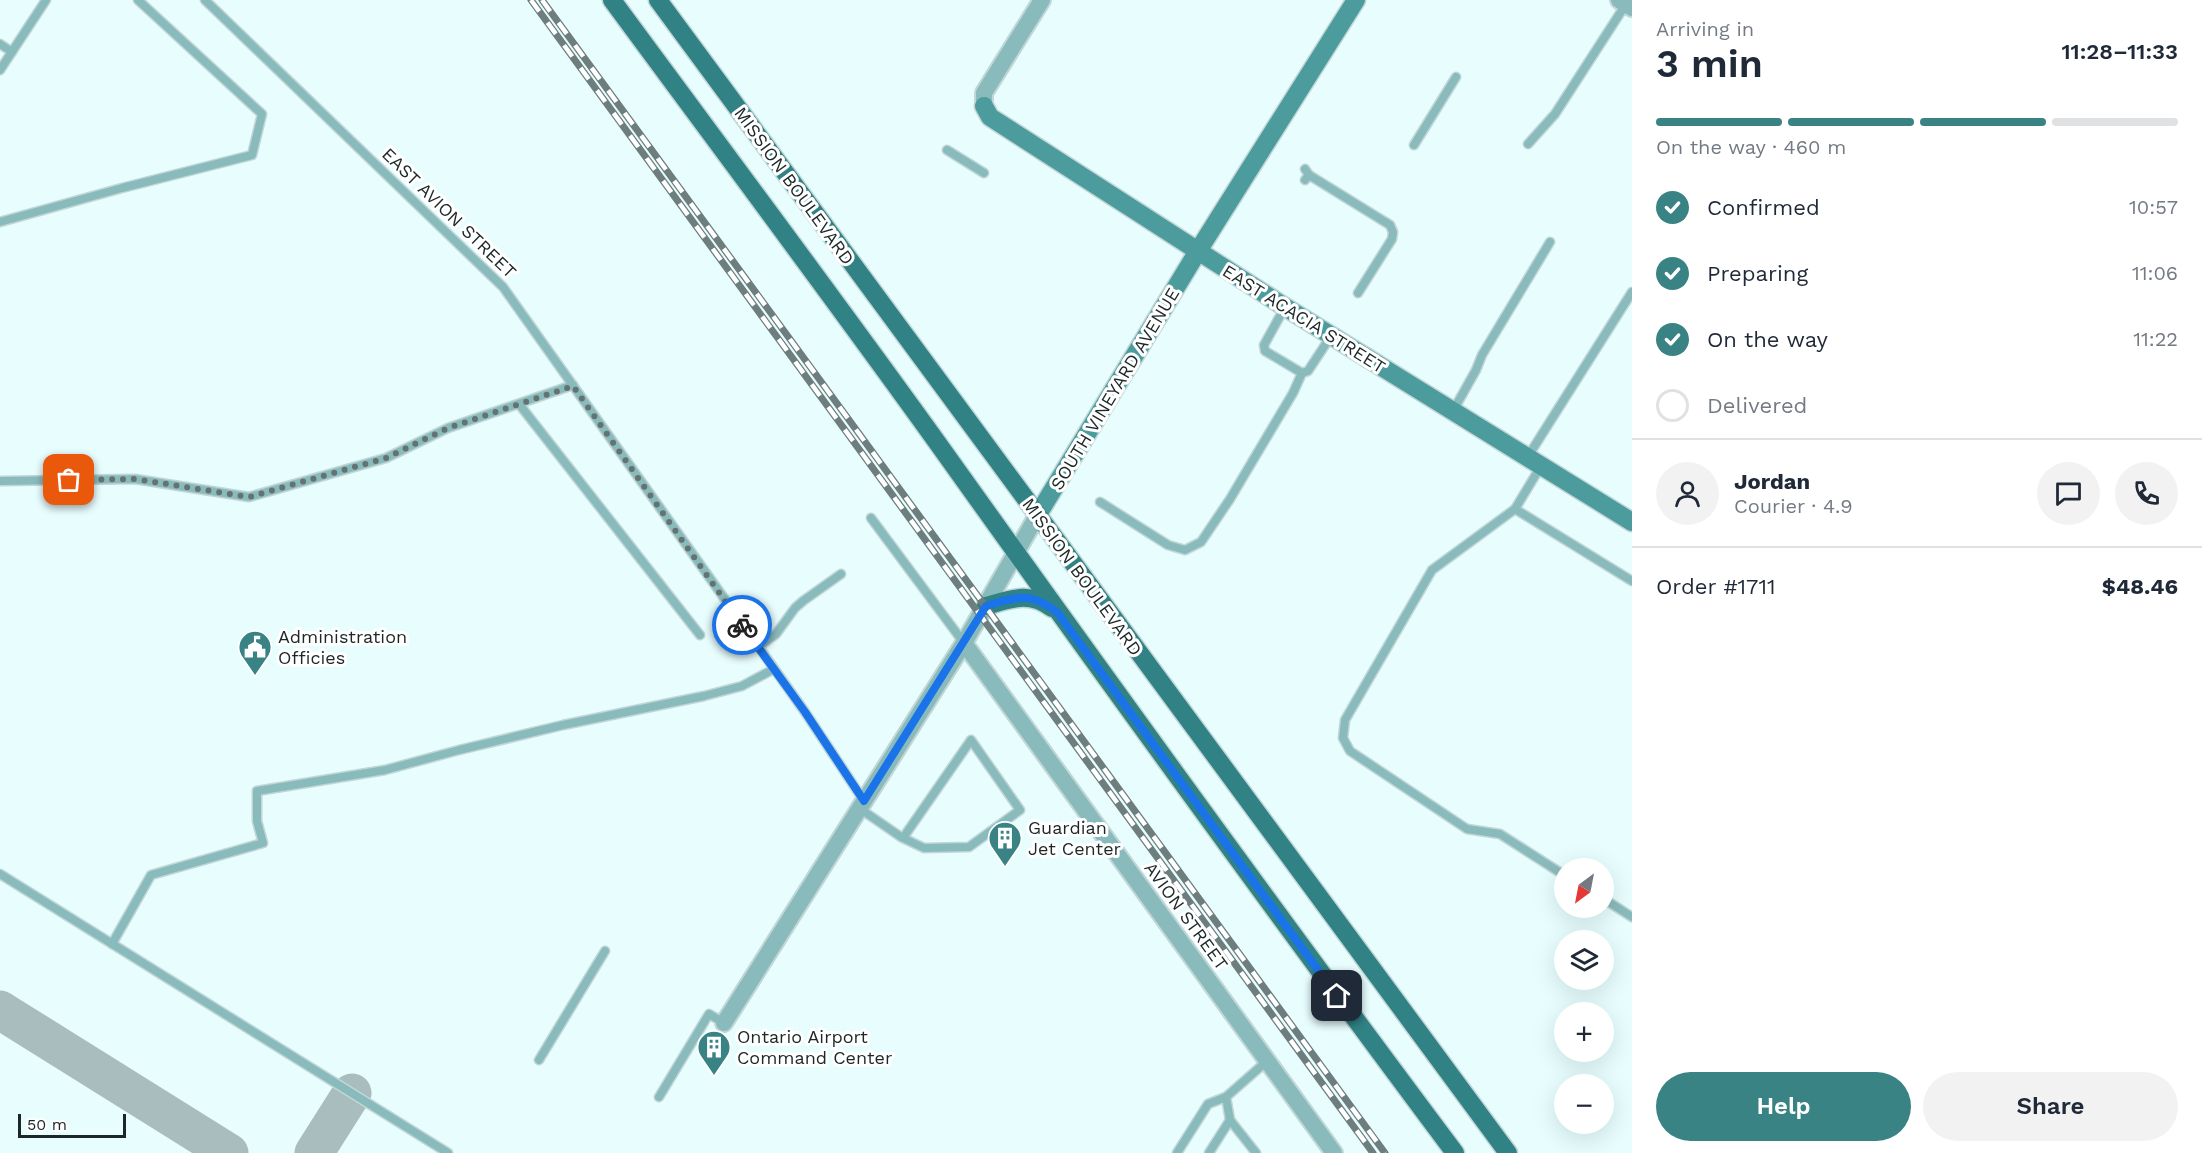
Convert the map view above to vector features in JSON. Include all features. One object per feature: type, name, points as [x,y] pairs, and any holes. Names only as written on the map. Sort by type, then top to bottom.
[{"type":"main road","name":"MISSION BOULEVARD","points":[[612,0],[939,445],[1016,556],[1324,979],[1455,1153]]},
{"type":"main road","name":"MISSION BOULEVARD","points":[[658,0],[1508,1153]]},
{"type":"main road","points":[[986,606],[1009,599],[1034,598],[1043,601],[1057,612]]},
{"type":"street","points":[[984,106],[984,93],[1042,0]]},
{"type":"street","name":"SOUTH VINEYARD AVENUE","points":[[724,1023],[964,643],[1037,516],[1198,251],[1356,0]]},
{"type":"street","name":"EAST ACACIA STREET","points":[[984,106],[990,117],[1285,307],[1632,522]]},
{"type":"street","name":"AVION STREET","points":[[964,643],[1334,1153]]},
{"type":"lane","points":[[0,69],[46,0]]},
{"type":"lane","points":[[0,222],[252,155],[262,114],[138,0]]},
{"type":"lane","name":"EAST AVION STREET","points":[[205,0],[503,287],[774,669],[862,804]]},
{"type":"lane","points":[[1528,144],[1555,114],[1626,4]]},
{"type":"lane","points":[[0,44],[12,52]]},
{"type":"lane","points":[[1414,146],[1456,77]]},
{"type":"lane","points":[[947,150],[984,173]]},
{"type":"lane","points":[[1306,175],[1390,225],[1393,232],[1392,239],[1358,293]]},
{"type":"lane","points":[[1453,412],[1482,354],[1550,242]]},
{"type":"lane","points":[[1554,869],[1500,834],[1467,829],[1350,752],[1343,738],[1345,720],[1432,570],[1515,509],[1534,462],[1632,292]]},
{"type":"lane","points":[[1285,307],[1264,345],[1265,351],[1302,373]]},
{"type":"lane","points":[[1100,502],[1168,545],[1185,550],[1201,542],[1230,499],[1293,393],[1302,373],[1308,371],[1331,336]]},
{"type":"lane","points":[[0,482],[135,479],[249,497],[386,458],[448,428],[573,386]]},
{"type":"lane","points":[[519,404],[700,635]]},
{"type":"lane","points":[[1515,509],[1632,582]]},
{"type":"lane","points":[[871,518],[964,643]]},
{"type":"lane","points":[[758,647],[776,634],[795,608],[840,574]]},
{"type":"lane","points":[[112,944],[151,875],[263,843],[257,821],[257,791],[385,770],[563,725],[713,693],[742,686],[774,669]]},
{"type":"lane","points":[[862,804],[903,838],[924,848],[969,847],[1020,810],[971,740],[903,838]]},
{"type":"lane","points":[[0,874],[448,1153]]},
{"type":"lane","points":[[1614,905],[1632,917]]},
{"type":"lane","points":[[539,1060],[605,951]]},
{"type":"lane","points":[[659,1097],[709,1014],[724,1023]]},
{"type":"lane","points":[[1177,1153],[1208,1104],[1226,1096],[1267,1061]]},
{"type":"lane","points":[[1226,1096],[1230,1120],[1256,1153]]},
{"type":"lane","points":[[1209,1153],[1230,1120]]},
{"type":"taxiway","points":[[0,1010],[229,1153]]},
{"type":"taxiway","points":[[314,1153],[352,1093]]},
{"type":"railway","points":[[531,0],[1373,1153]]},
{"type":"railway","points":[[542,0],[1385,1153]]},
{"type":"way so far","points":[[69,480],[135,479],[249,497],[386,458],[448,428],[573,386],[742,625]]},
{"type":"place","name":"Administration Officies","points":[[255,676]]},
{"type":"place","name":"Guardian Jet Center","points":[[1005,867]]},
{"type":"place","name":"Ontario Airport Command Center","points":[[714,1076]]},
{"type":"route","points":[[742,625],[805,712],[864,801],[986,606],[1009,599],[1034,598],[1043,601],[1057,612],[1337,996]]}]
